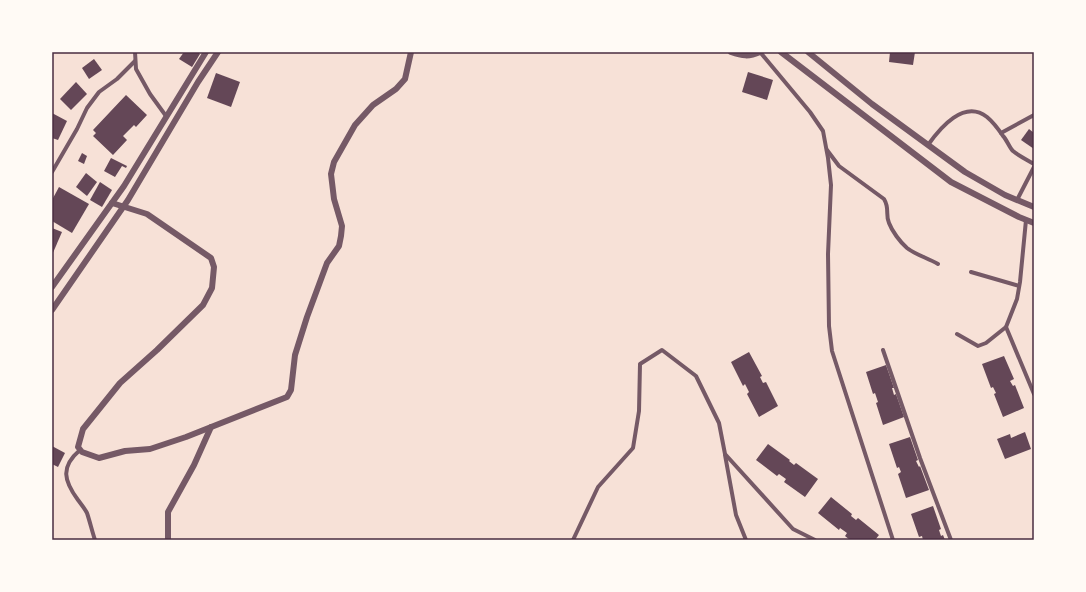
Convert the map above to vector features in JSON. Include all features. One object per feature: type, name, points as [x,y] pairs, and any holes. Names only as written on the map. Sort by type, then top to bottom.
[{"type":"street","points":[[135,52],[136,69],[150,94],[166,116]]},
{"type":"street","points":[[52,287],[124,186],[206,52]]},
{"type":"street","points":[[52,310],[124,206],[198,82],[218,52]]},
{"type":"street","points":[[112,203],[147,214],[211,258],[214,267],[212,288],[203,305],[157,350],[120,383],[82,429],[78,447],[82,452],[99,458],[125,451],[150,449],[186,437],[287,397],[291,390],[295,355],[307,317],[326,263],[339,246],[342,226],[334,199],[331,174],[334,162],[355,125],[373,105],[396,89],[405,79],[411,52]]},
{"type":"street","points":[[731,52],[751,56],[760,52],[810,112],[823,131],[831,185],[828,254],[829,326],[832,351],[893,540]]},
{"type":"street","points":[[782,52],[951,182],[1034,223]]},
{"type":"street","points":[[808,52],[872,104],[965,172],[1005,195],[1034,207]]},
{"type":"street","points":[[52,172],[91,103],[99,92],[117,80],[135,61]]},
{"type":"street","points":[[928,145],[939,130],[955,117],[965,112],[977,112],[987,117],[1001,133],[1012,150],[1034,164]]},
{"type":"street","points":[[1001,133],[1034,115]]},
{"type":"street","points":[[826,149],[839,166],[884,199],[887,204],[887,218],[893,232],[907,248],[938,264]]},
{"type":"street","points":[[1018,200],[1034,167]]},
{"type":"street","points":[[957,334],[978,346],[986,343],[1006,327],[1017,299],[1024,249],[1026,220]]},
{"type":"street","points":[[971,272],[1019,286]]},
{"type":"street","points":[[1006,327],[1034,394]]},
{"type":"street","points":[[573,540],[598,487],[633,448],[639,411],[640,364],[662,350],[696,376],[719,424],[736,516],[746,540]]},
{"type":"street","points":[[883,350],[920,458],[951,540]]},
{"type":"street","points":[[168,540],[168,512],[194,465],[211,427]]},
{"type":"street","points":[[80,450],[72,457],[67,465],[65,474],[71,490],[87,512],[95,540]]},
{"type":"street","points":[[725,454],[793,529],[815,540]]},
{"type":"building","points":[[184,52],[198,52],[200,54],[192,67],[179,59]]},
{"type":"building","points":[[890,52],[915,52],[913,65],[889,62]]},
{"type":"building","points":[[94,59],[102,70],[89,79],[82,68]]},
{"type":"building","points":[[748,72],[773,80],[767,100],[742,92]]},
{"type":"building","points":[[216,73],[240,82],[231,107],[207,98]]},
{"type":"building","points":[[76,82],[87,94],[71,110],[60,99]]},
{"type":"building","points":[[126,95],[147,115],[136,127],[134,125],[123,136],[127,140],[113,155],[93,136],[96,133],[93,130]]},
{"type":"building","points":[[52,113],[67,121],[58,140],[52,138]]},
{"type":"building","points":[[1029,129],[1034,133],[1034,149],[1021,140]]},
{"type":"building","points":[[82,153],[87,156],[84,164],[78,161]]},
{"type":"building","points":[[111,158],[127,166],[126,168],[122,166],[115,177],[104,171]]},
{"type":"building","points":[[86,173],[97,182],[87,196],[76,187]]},
{"type":"building","points":[[100,182],[112,190],[102,207],[90,200]]},
{"type":"building","points":[[59,187],[89,204],[72,233],[52,221],[52,200]]},
{"type":"building","points":[[52,228],[62,232],[52,255]]},
{"type":"building","points":[[749,352],[762,376],[760,377],[763,383],[766,382],[778,406],[759,417],[747,394],[749,392],[745,384],[743,386],[731,362]]},
{"type":"building","points":[[1004,356],[1014,379],[1010,381],[1013,386],[1015,385],[1024,408],[1003,417],[994,394],[996,393],[993,387],[991,388],[982,364]]},
{"type":"building","points":[[886,365],[894,388],[892,388],[894,395],[896,394],[904,417],[883,425],[876,403],[878,402],[875,393],[873,394],[866,372]]},
{"type":"building","points":[[1025,432],[1031,449],[1005,459],[997,439],[1010,434],[1011,438]]},
{"type":"building","points":[[910,437],[918,460],[916,461],[919,467],[920,466],[929,490],[906,498],[898,474],[901,472],[899,467],[897,468],[889,444]]},
{"type":"building","points":[[768,444],[790,460],[789,461],[794,465],[796,463],[818,479],[805,497],[784,482],[786,479],[779,474],[777,476],[756,460]]},
{"type":"building","points":[[52,446],[65,453],[58,467],[52,464]]},
{"type":"building","points":[[831,497],[852,514],[851,516],[856,520],[858,518],[879,535],[875,540],[850,540],[845,536],[847,533],[840,528],[839,530],[818,513]]},
{"type":"building","points":[[933,506],[941,529],[939,530],[941,536],[943,535],[945,540],[923,540],[922,536],[919,537],[911,514]]}]
